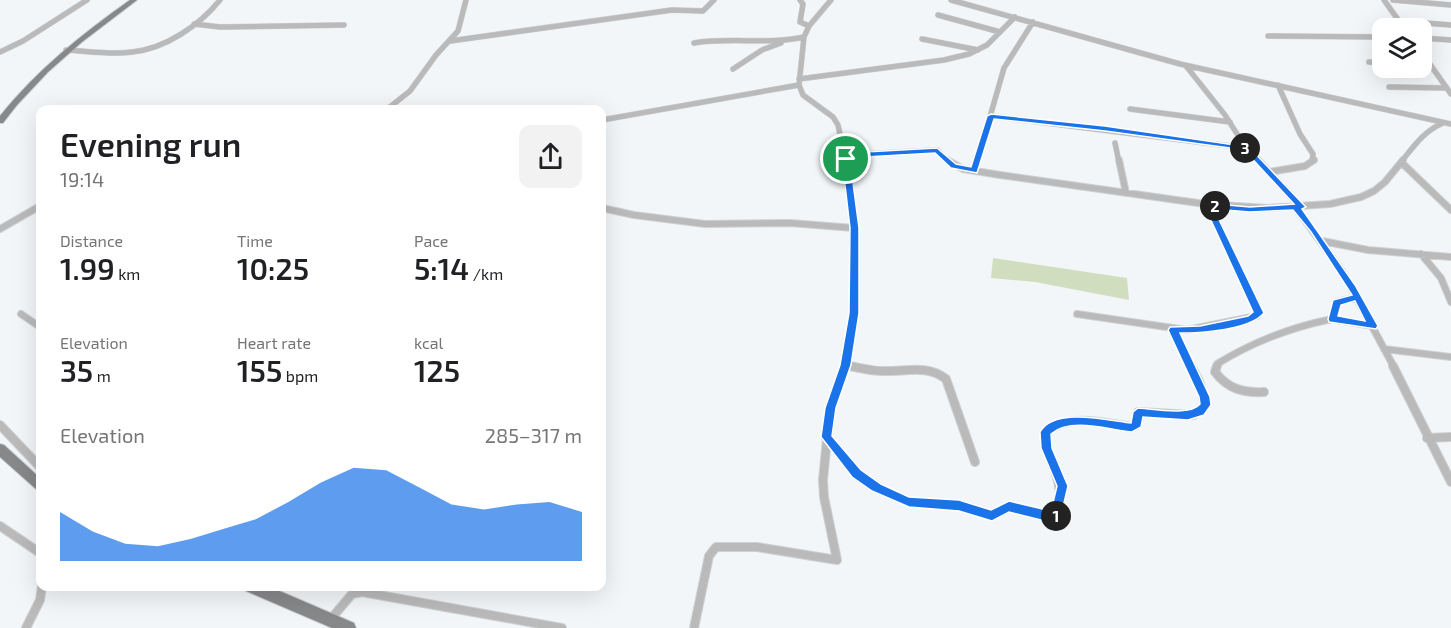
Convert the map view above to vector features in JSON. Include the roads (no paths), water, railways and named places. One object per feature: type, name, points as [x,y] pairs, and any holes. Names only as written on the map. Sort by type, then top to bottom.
[{"type":"main road","points":[[0,121],[23,93],[66,51],[134,0]]},
{"type":"main road","points":[[0,449],[36,481]]},
{"type":"main road","points":[[263,591],[349,628]]},
{"type":"street","points":[[0,52],[22,41],[87,0]]},
{"type":"street","points":[[66,51],[143,51],[211,13],[220,0]]},
{"type":"street","points":[[392,105],[410,91],[436,55],[450,41],[460,25],[466,0]]},
{"type":"street","points":[[450,41],[672,10],[703,11],[714,0]]},
{"type":"street","points":[[800,0],[803,4],[800,22],[809,26]]},
{"type":"street","points":[[694,628],[712,549],[719,546],[738,546],[837,560],[824,497],[826,437],[830,408],[846,365],[854,313],[854,228],[846,159],[836,121],[803,95],[799,82],[804,37],[809,26],[831,0]]},
{"type":"street","points":[[951,0],[976,3],[1015,17],[1186,66],[1447,124],[1451,130]]},
{"type":"street","points":[[1384,0],[1397,18]]},
{"type":"street","points":[[1393,0],[1451,5]]},
{"type":"street","points":[[938,15],[1000,32]]},
{"type":"street","points":[[606,119],[799,82],[944,60],[979,50],[1015,17]]},
{"type":"street","points":[[974,171],[1004,68],[1033,22]]},
{"type":"street","points":[[194,24],[220,27],[344,25]]},
{"type":"street","points":[[1432,24],[1451,25]]},
{"type":"street","points":[[1268,36],[1307,34],[1372,37]]},
{"type":"street","points":[[733,69],[766,48],[804,37]]},
{"type":"street","points":[[694,43],[723,39],[790,40]]},
{"type":"street","points":[[922,39],[979,50]]},
{"type":"street","points":[[1432,39],[1451,40]]},
{"type":"street","points":[[1186,66],[1230,122],[1246,148],[1298,207],[1358,297],[1427,438],[1451,480]]},
{"type":"street","points":[[1432,68],[1451,94]]},
{"type":"street","points":[[1269,172],[1305,166],[1314,162],[1313,154],[1300,134],[1278,85]]},
{"type":"street","points":[[1389,87],[1446,88]]},
{"type":"street","points":[[1130,109],[1230,122]]},
{"type":"street","points":[[991,116],[1246,148]]},
{"type":"street","points":[[846,159],[865,154],[937,150],[953,166],[974,171],[1250,210],[1344,201],[1371,194],[1382,186],[1429,128],[1447,124]]},
{"type":"street","points":[[1114,143],[1126,193]]},
{"type":"street","points":[[1401,163],[1451,210]]},
{"type":"street","points":[[1077,314],[1173,330],[1200,329],[1251,319],[1259,313],[1208,205]]},
{"type":"street","points":[[0,228],[36,208]]},
{"type":"street","points":[[606,209],[634,215],[705,224],[790,223],[854,228]]},
{"type":"street","points":[[1322,241],[1368,250],[1451,257]]},
{"type":"street","points":[[1421,254],[1441,278],[1451,302]]},
{"type":"street","points":[[1332,319],[1337,302],[1358,297]]},
{"type":"street","points":[[21,314],[36,324]]},
{"type":"street","points":[[1264,392],[1246,393],[1230,388],[1215,372],[1217,364],[1262,342],[1319,321],[1332,319],[1373,326]]},
{"type":"street","points":[[826,437],[856,473],[876,488],[909,502],[959,506],[992,515],[1009,507],[1049,517],[1056,516],[1063,486],[1046,448],[1045,432],[1050,427],[1072,421],[1132,428],[1137,424],[1138,412],[1193,415],[1204,408],[1206,402],[1201,389],[1173,330]]},
{"type":"street","points":[[1384,349],[1451,357]]},
{"type":"street","points":[[846,365],[876,371],[927,370],[942,375],[946,379],[975,462]]},
{"type":"street","points":[[0,425],[36,463]]},
{"type":"street","points":[[1427,438],[1451,437]]},
{"type":"street","points":[[0,526],[36,550]]},
{"type":"street","points":[[26,628],[40,600],[41,591]]},
{"type":"street","points":[[330,620],[352,594],[362,592],[562,628]]}]
